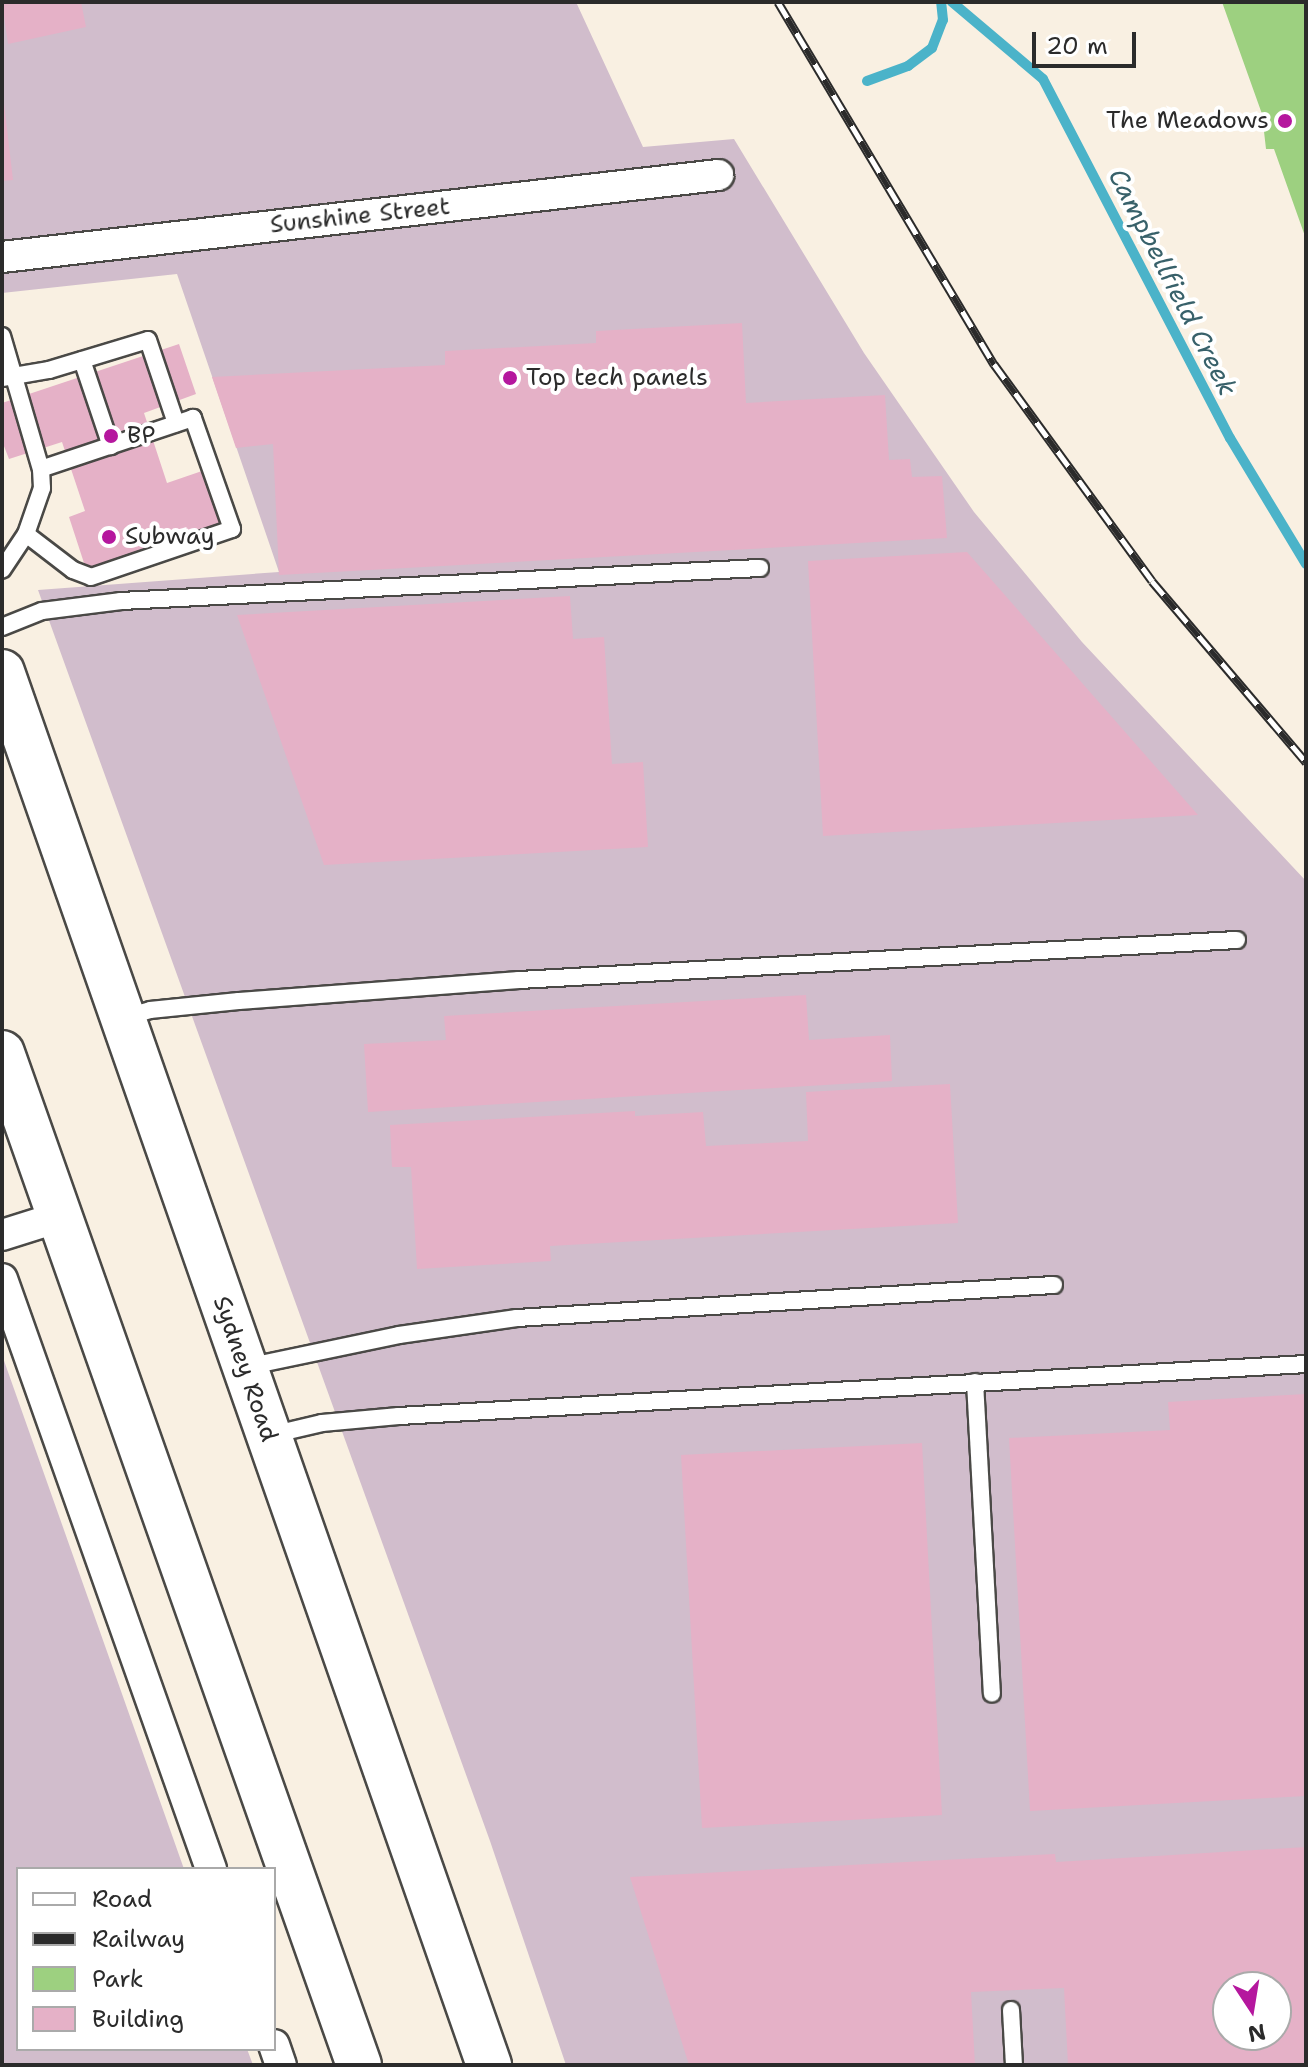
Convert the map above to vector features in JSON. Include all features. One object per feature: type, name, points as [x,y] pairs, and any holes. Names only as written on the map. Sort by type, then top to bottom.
[{"type":"highway","name":"Sydney Road","points":[[2,672],[489,2065]]},
{"type":"highway","points":[[2,1053],[359,2065]]},
{"type":"street","name":"Sunshine Street","points":[[2,257],[718,175]]},
{"type":"street","points":[[2,1235],[59,1217]]},
{"type":"street","points":[[2,1279],[210,1867]]},
{"type":"lane","points":[[2,336],[8,377],[41,469],[40,498],[26,534],[2,570]]},
{"type":"lane","points":[[8,377],[82,360],[148,340],[176,423]]},
{"type":"lane","points":[[82,360],[111,446]]},
{"type":"lane","points":[[26,534],[73,570],[91,577],[232,529],[193,418],[41,469]]},
{"type":"lane","points":[[2,627],[42,611],[121,601],[760,568]]},
{"type":"lane","points":[[123,1018],[150,1010],[239,1001],[519,980],[1237,940]]},
{"type":"lane","points":[[245,1367],[399,1335],[517,1318],[1054,1285]]},
{"type":"lane","points":[[268,1436],[322,1423],[399,1416],[1306,1364]]},
{"type":"lane","points":[[975,1382],[992,1694]]},
{"type":"lane","points":[[1011,2010],[1014,2065]]},
{"type":"shaded area","points":[[2,2],[576,2],[643,147],[734,139],[864,353],[974,512],[1082,642],[1306,881],[1306,2065],[566,2065],[490,1841],[38,590],[279,572],[177,274],[2,293]]},
{"type":"shaded area","points":[[2,1355],[183,1867],[16,1867],[16,2051],[248,2051],[253,2065],[2,2065]]},
{"type":"green space","name":"The Meadows","points":[[1222,2],[1306,2],[1306,239],[1274,149],[1266,149],[1262,114]]},
{"type":"building","points":[[2,2],[81,2],[86,27],[8,44]]},
{"type":"building","points":[[2,86],[13,180],[2,181]]},
{"type":"building","points":[[742,323],[746,403],[885,395],[889,460],[910,459],[912,477],[942,476],[947,538],[279,575],[273,444],[236,448],[212,377],[445,365],[445,351],[596,343],[596,331]]},
{"type":"building","points":[[179,344],[196,394],[144,413],[167,483],[202,471],[220,525],[94,568],[84,563],[69,517],[85,511],[62,442],[9,459],[2,441],[2,403]]},
{"type":"building","points":[[967,552],[1198,815],[823,836],[808,561]]},
{"type":"building","points":[[570,596],[573,639],[604,637],[612,764],[643,762],[648,847],[324,865],[237,615]]},
{"type":"building","points":[[806,995],[809,1040],[890,1035],[892,1081],[368,1112],[364,1044],[446,1040],[444,1016]]},
{"type":"building","points":[[950,1084],[958,1223],[550,1246],[551,1261],[417,1269],[411,1167],[392,1167],[390,1125],[635,1111],[635,1116],[703,1112],[706,1146],[808,1141],[806,1092]]},
{"type":"building","points":[[1306,1394],[1306,1796],[1030,1811],[1009,1438],[1170,1430],[1168,1402]]},
{"type":"building","points":[[922,1443],[942,1815],[702,1828],[681,1455]]},
{"type":"building","points":[[1306,1847],[1306,2065],[1068,2065],[1064,1988],[971,1992],[975,2065],[689,2065],[630,1877],[1055,1854],[1056,1862]]},
{"type":"waterway","points":[[867,81],[908,66],[932,48],[943,20],[941,2]]},
{"type":"waterway","name":"Campbellfield Creek","points":[[952,2],[1043,79],[1230,438],[1306,564]]},
{"type":"railway","points":[[778,2],[994,364],[1152,581],[1306,762]]},
{"type":"place","name":"The Meadows","points":[[1285,121]]},
{"type":"place","name":"Top tech panels","points":[[510,378]]},
{"type":"place","name":"BP","points":[[111,436]]},
{"type":"place","name":"Subway","points":[[109,537]]}]
